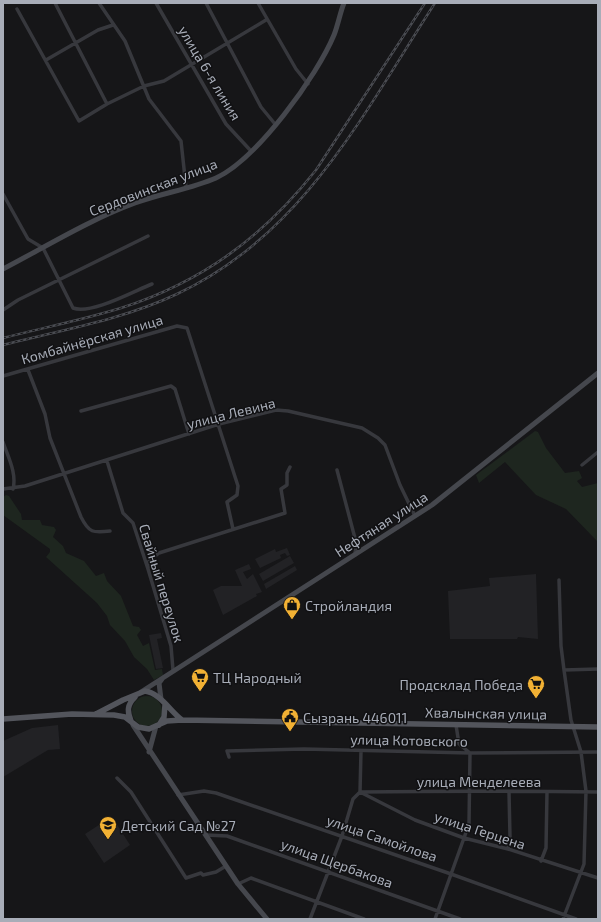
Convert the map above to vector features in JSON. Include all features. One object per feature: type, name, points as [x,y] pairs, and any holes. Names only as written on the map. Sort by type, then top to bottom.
[{"type":"main road","points":[[96,714],[139,693],[150,692],[161,699],[165,705],[182,720]]},
{"type":"main road","points":[[132,724],[128,708],[129,702],[139,693]]},
{"type":"main road","points":[[3,718],[96,714],[121,716],[132,724],[144,728],[157,726],[164,717],[165,705]]},
{"type":"main road","name":"Хвалынская улица","points":[[157,726],[167,721],[182,720],[598,727]]},
{"type":"street","points":[[55,3],[107,104]]},
{"type":"street","points":[[99,3],[124,41],[149,99],[181,141],[186,187]]},
{"type":"street","name":"улица 6-я линия","points":[[156,3],[226,124],[252,151]]},
{"type":"street","points":[[206,3],[261,107],[275,124]]},
{"type":"street","points":[[258,3],[266,20],[296,69],[308,84]]},
{"type":"street","name":"Сердовинская улица","points":[[3,269],[72,232],[135,203],[216,177],[239,162],[252,151],[308,84],[334,35],[344,3]]},
{"type":"street","points":[[17,9],[79,121],[107,104],[144,86],[164,80],[266,20]]},
{"type":"street","points":[[46,60],[98,30],[113,25]]},
{"type":"street","points":[[3,194],[28,239],[43,248],[73,308],[80,310],[104,303],[152,284]]},
{"type":"street","points":[[3,310],[18,300],[148,236]]},
{"type":"street","name":"Комбайнёрская улица","points":[[3,376],[177,326],[187,328],[219,424]]},
{"type":"street","points":[[28,370],[45,414],[50,438],[87,528],[96,533],[110,531]]},
{"type":"street","name":"Нефтяная улица","points":[[139,693],[355,555],[456,488],[598,373]]},
{"type":"street","points":[[81,411],[171,386],[175,389],[189,434]]},
{"type":"street","name":"улица Левина","points":[[4,490],[13,489],[107,461],[219,424],[276,410],[288,411],[362,428],[378,438],[385,445],[400,485],[415,516]]},
{"type":"street","points":[[219,424],[238,486],[237,494],[227,502],[233,529]]},
{"type":"street","points":[[3,442],[13,469],[15,482],[13,489]]},
{"type":"street","points":[[582,465],[598,452]]},
{"type":"street","name":"Свайный переулок","points":[[107,461],[123,513],[133,523],[148,569],[171,646],[173,670]]},
{"type":"street","points":[[148,569],[149,561],[155,554],[285,513],[281,490],[287,485],[287,473],[290,467]]},
{"type":"street","points":[[337,470],[356,542],[355,555]]},
{"type":"street","points":[[559,580],[561,646],[564,670],[571,720],[581,752],[586,792],[584,864],[564,917]]},
{"type":"street","points":[[564,670],[598,670]]},
{"type":"street","points":[[161,699],[159,683],[163,677]]},
{"type":"street","points":[[132,724],[204,835],[238,884],[267,919]]},
{"type":"street","points":[[435,919],[469,824],[470,752],[459,744],[456,725]]},
{"type":"street","points":[[149,752],[157,726]]},
{"type":"street","name":"улица Котовского","points":[[229,757],[227,751],[238,749],[598,752]]},
{"type":"street","points":[[310,919],[342,836],[353,799],[360,792],[361,751]]},
{"type":"street","points":[[117,778],[131,792],[186,878],[201,873],[203,875],[216,872],[226,866]]},
{"type":"street","name":"улица Менделеева","points":[[360,792],[470,790],[509,792],[598,792]]},
{"type":"street","name":"улица Самойлова","points":[[178,795],[204,791],[216,793],[451,874],[564,917],[576,919]]},
{"type":"street","name":"улица Герцена","points":[[360,792],[415,820],[464,838],[508,849],[541,861],[598,878]]},
{"type":"street","points":[[508,849],[510,837],[509,792]]},
{"type":"street","points":[[541,861],[546,848],[547,792]]},
{"type":"street","name":"улица Щербакова","points":[[204,835],[227,836],[460,919]]},
{"type":"street","points":[[238,884],[251,878],[364,919]]},
{"type":"shaded area","points":[[535,431],[538,432],[546,448],[565,473],[579,471],[582,478],[577,481],[582,487],[598,483],[598,542],[566,509],[536,495],[505,462],[479,483],[476,475]]},
{"type":"shaded area","points":[[6,495],[9,496],[21,514],[22,520],[40,520],[42,525],[54,527],[56,530],[53,537],[63,546],[66,553],[84,561],[96,576],[104,573],[107,581],[121,596],[133,626],[139,627],[141,630],[137,635],[143,646],[149,643],[155,670],[162,669],[163,675],[154,680],[147,669],[134,657],[125,641],[110,625],[107,616],[97,603],[46,557],[50,552],[50,549],[3,515],[3,497]]},
{"type":"shaded area","points":[[287,548],[290,555],[287,556],[285,553],[280,555],[281,558],[260,568],[255,559],[275,549],[276,552]]},
{"type":"shaded area","points":[[290,556],[294,563],[263,581],[259,574]]},
{"type":"shaded area","points":[[249,564],[251,569],[243,572],[247,579],[253,574],[262,592],[256,594],[257,596],[223,615],[213,590],[221,586],[242,586],[235,570]]},
{"type":"shaded area","points":[[295,566],[297,570],[266,589],[264,584]]},
{"type":"shaded area","points":[[536,574],[538,639],[518,637],[517,639],[450,639],[448,591],[490,586],[489,578]]},
{"type":"shaded area","points":[[161,633],[162,638],[157,639],[163,668],[156,669],[149,635]]},
{"type":"shaded area","points":[[147,696],[158,700],[162,711],[158,722],[147,726],[136,722],[132,711],[136,700]]},
{"type":"shaded area","points":[[58,725],[60,749],[48,750],[3,777],[3,741],[32,728]]},
{"type":"shaded area","name":"Детский Сад №27","points":[[105,821],[116,823],[130,845],[104,863],[85,834]]},
{"type":"railway","points":[[3,338],[121,308],[150,297],[178,285],[204,271],[252,236],[275,216],[316,170],[425,3]]},
{"type":"railway","points":[[3,345],[113,318],[156,303],[177,294],[221,269],[260,239],[295,205],[326,168],[355,128],[435,3]]},
{"type":"place","name":"Стройландия","points":[[292,620]]},
{"type":"place","name":"ТЦ Народный","points":[[200,692]]},
{"type":"place","name":"Продсклад Победа","points":[[536,699]]},
{"type":"place","name":"Сызрань 446011","points":[[290,732]]},
{"type":"place","name":"Детский Сад №27","points":[[108,840]]}]
